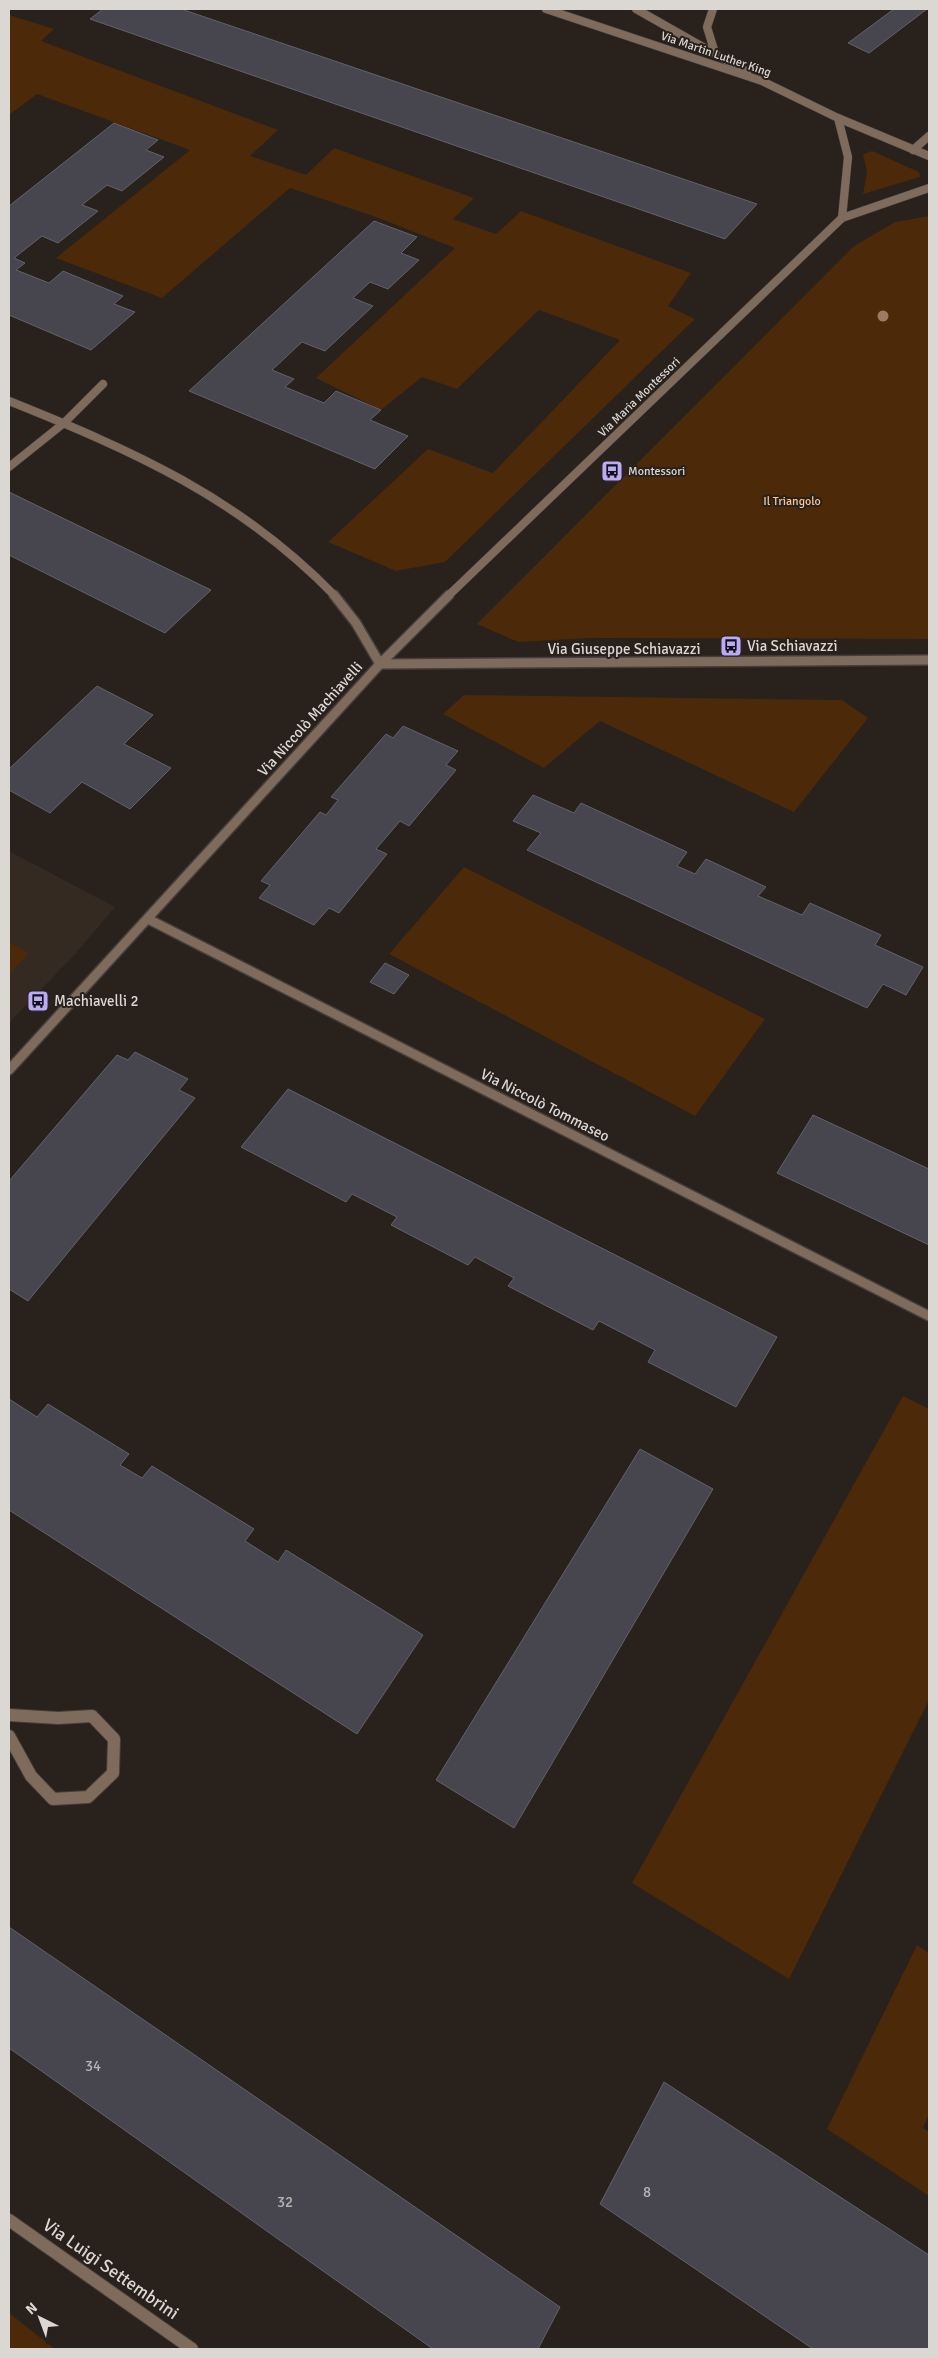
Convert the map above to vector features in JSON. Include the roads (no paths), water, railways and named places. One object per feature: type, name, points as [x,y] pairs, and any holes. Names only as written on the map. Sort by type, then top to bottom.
[{"type":"street","name":"Via Martin Luther King","points":[[546,9],[762,81],[838,118],[929,156]]},
{"type":"street","points":[[636,9],[762,81]]},
{"type":"street","points":[[713,9],[707,27],[716,53]]},
{"type":"street","points":[[838,118],[848,157],[842,218],[929,188]]},
{"type":"street","points":[[913,150],[929,136]]},
{"type":"street","name":"Via Maria Montessori","points":[[380,664],[479,565],[842,218]]},
{"type":"street","points":[[9,468],[64,422],[103,384]]},
{"type":"street","name":"Via Niccolò Machiavelli","points":[[9,401],[106,440],[180,477],[267,535],[310,569],[340,602],[380,664],[9,1070]]},
{"type":"street","name":"Via Giuseppe Schiavazzi","points":[[380,664],[929,660]]},
{"type":"street","name":"Via Niccolò Tommaseo","points":[[148,919],[929,1316]]},
{"type":"street","points":[[9,1715],[58,1718],[92,1716],[114,1739],[113,1773],[88,1797],[53,1799],[31,1776],[9,1736]]},
{"type":"street","name":"Via Luigi Settembrini","points":[[9,2220],[192,2349]]},
{"type":"place","name":"Montessori","points":[[612,471]]},
{"type":"place","name":"Via Schiavazzi","points":[[731,646]]},
{"type":"place","name":"Machiavelli 2","points":[[38,1001]]},
{"type":"park label","name":"Il Triangolo","points":[[792,501]]}]
